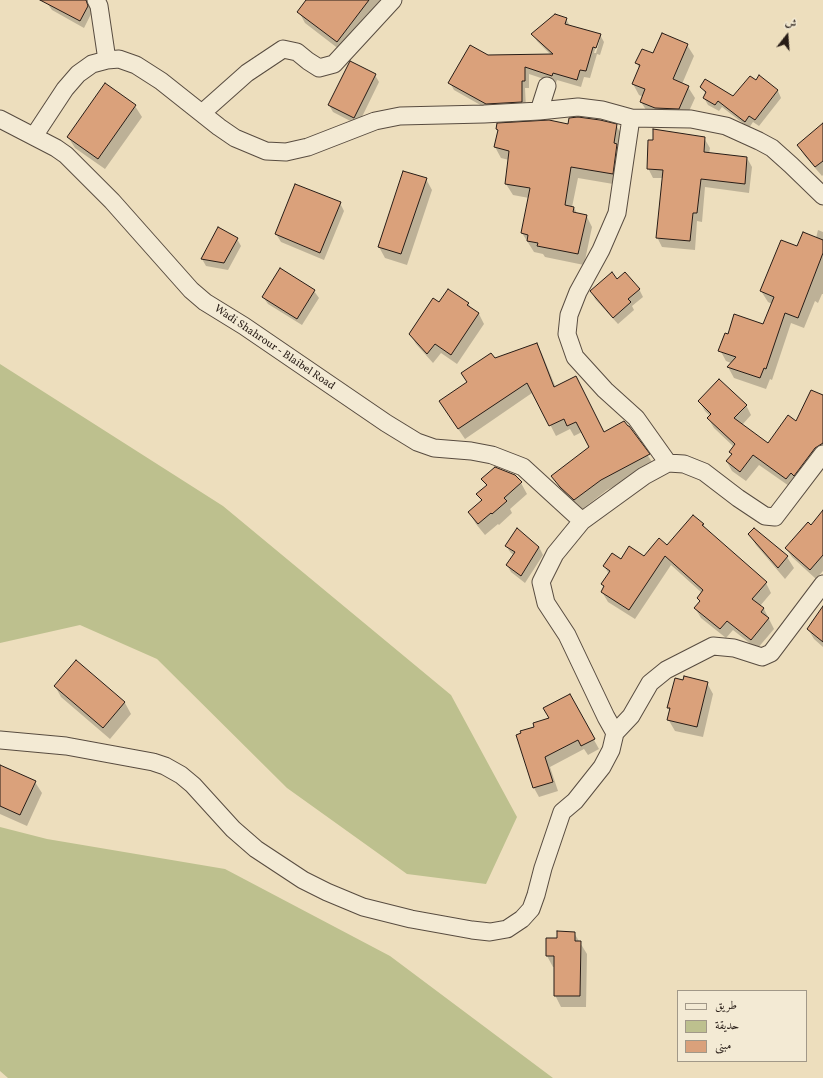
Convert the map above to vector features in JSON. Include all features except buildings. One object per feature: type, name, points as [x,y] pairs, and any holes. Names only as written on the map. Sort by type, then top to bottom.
[{"type":"street","points":[[96,0],[99,6],[107,60]]},
{"type":"street","points":[[202,113],[247,73],[283,49],[297,52],[319,68],[334,64],[393,0]]},
{"type":"street","points":[[34,136],[64,89],[78,74],[92,64],[107,60],[119,59],[136,65],[160,81],[230,134],[249,145],[266,151],[286,152],[308,147],[375,121],[400,116],[539,111],[578,107],[602,110],[631,118],[691,119],[726,126],[772,148],[791,164],[823,196]]},
{"type":"street","points":[[539,111],[547,86]]},
{"type":"street","points":[[631,118],[616,213],[601,250],[578,292],[569,315],[567,334],[574,356],[605,390],[636,418],[668,463]]},
{"type":"street","name":"Wadi Shahrour - Blaibel Road","points":[[0,119],[34,136],[66,155],[112,201],[191,290],[205,302],[244,326],[386,423],[417,442],[434,448],[472,451],[492,455],[523,467],[582,521]]},
{"type":"street","points":[[615,733],[567,635],[546,603],[541,589],[540,582],[555,554],[582,521],[644,476],[668,463],[684,464],[704,472],[765,516],[775,517],[823,454]]},
{"type":"street","points":[[0,740],[66,746],[153,762],[165,766],[181,775],[193,785],[233,829],[256,849],[303,880],[327,892],[363,907],[412,919],[490,932],[507,929],[522,919],[531,909],[562,812],[575,801],[602,767],[611,750],[615,733],[631,716],[650,683],[666,670],[714,646],[734,648],[762,657],[771,653],[823,584]]},
{"type":"green space","points":[[0,364],[223,506],[451,695],[517,817],[486,884],[407,874],[287,788],[157,659],[80,625],[0,643]]},
{"type":"green space","points":[[0,827],[47,839],[225,869],[390,956],[553,1078],[8,1078],[0,1071]]}]
